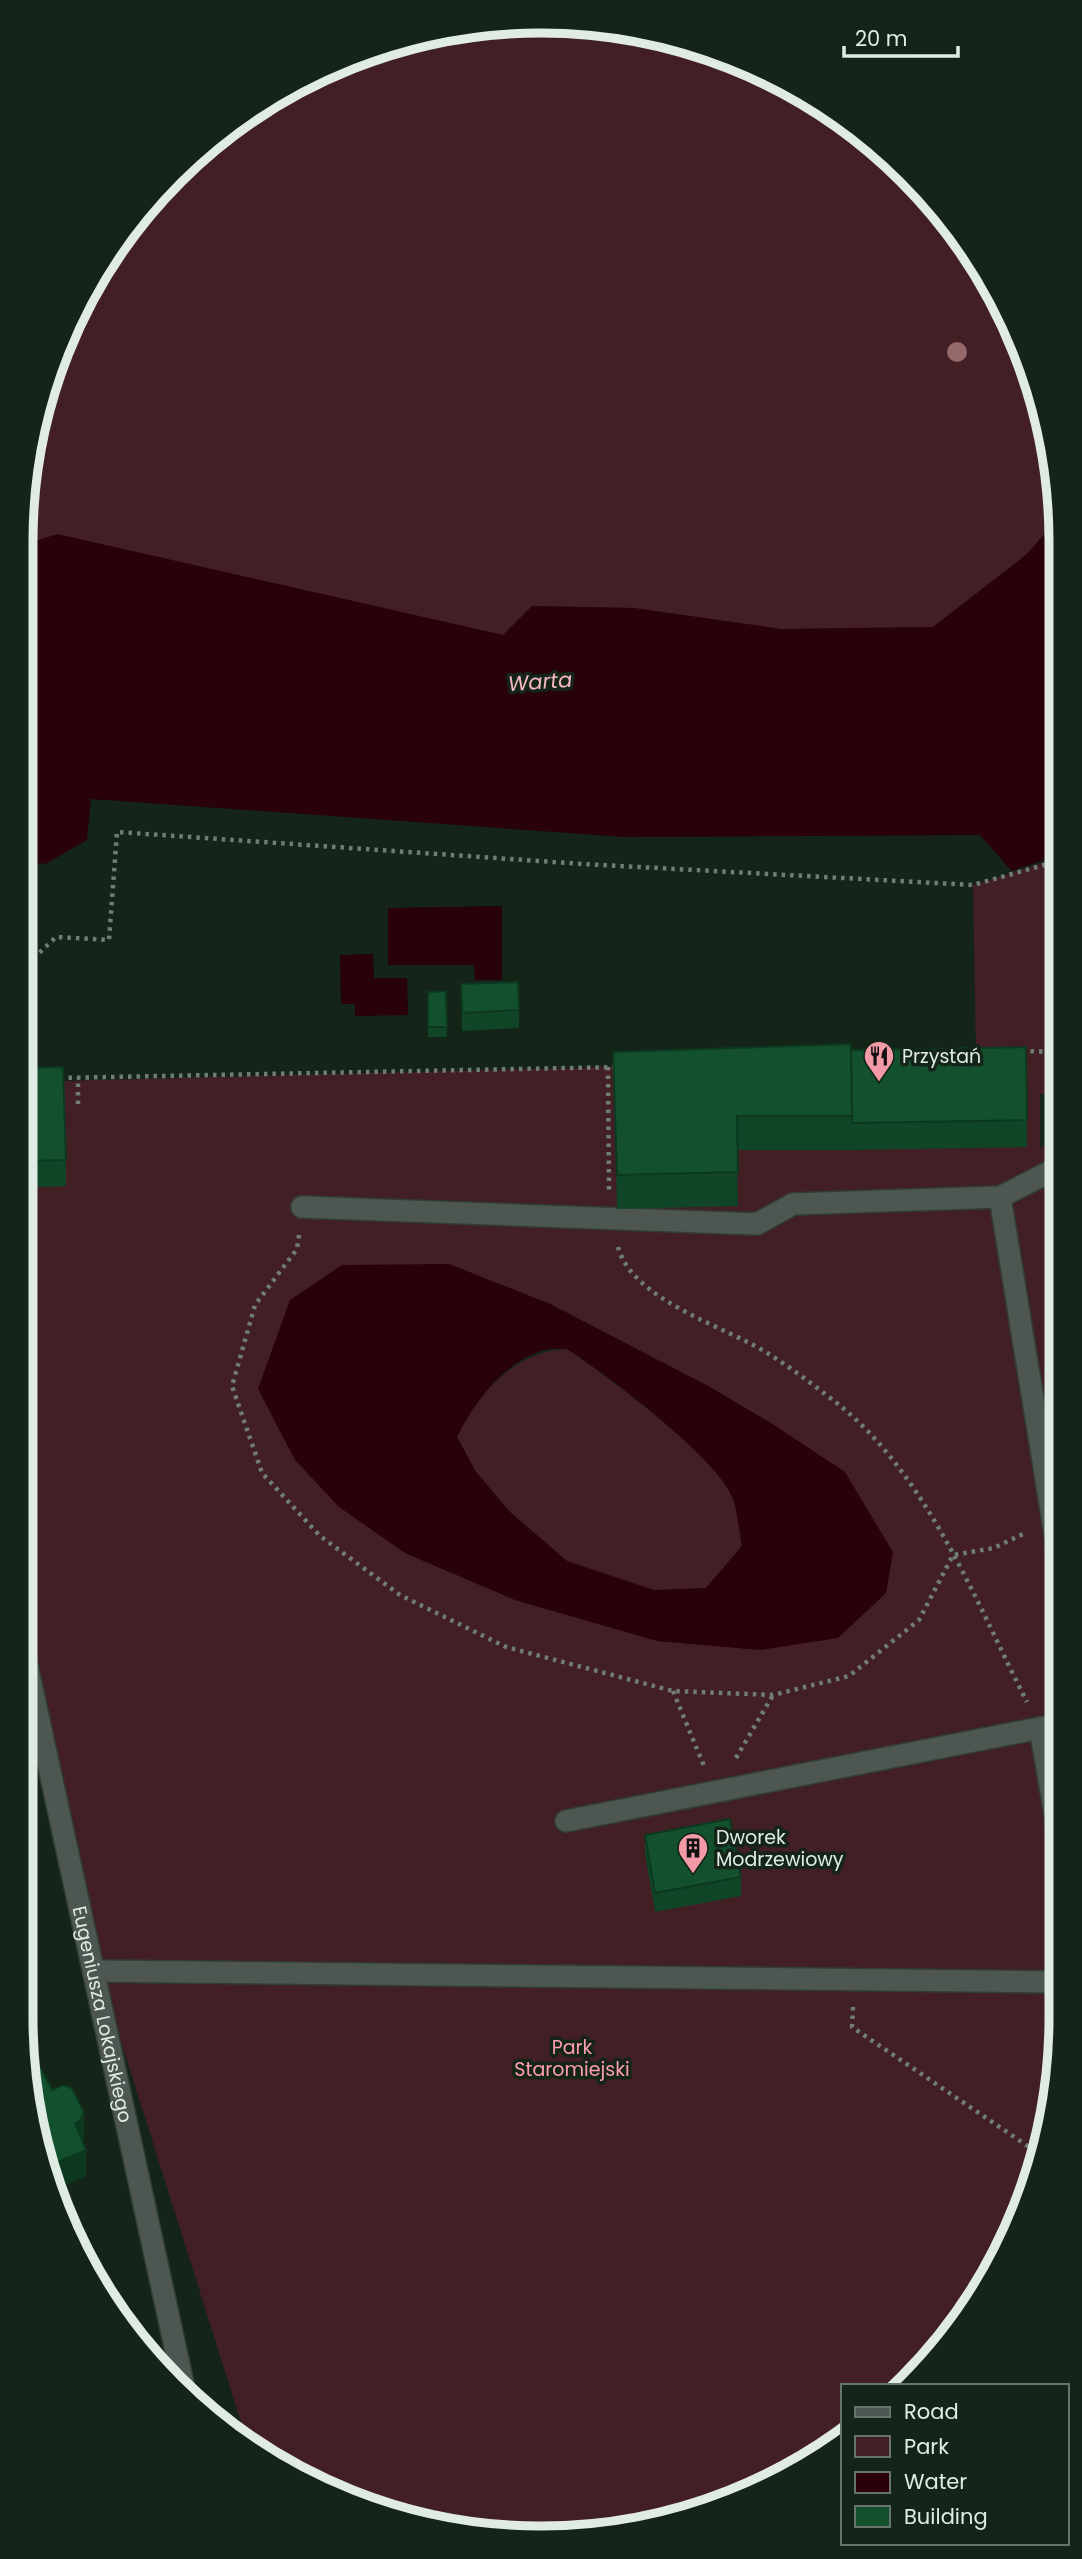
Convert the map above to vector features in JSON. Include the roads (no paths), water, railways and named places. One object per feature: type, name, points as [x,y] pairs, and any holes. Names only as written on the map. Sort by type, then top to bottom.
[{"type":"street","points":[[302,1207],[757,1224],[793,1205],[1000,1197],[1049,1172]]},
{"type":"street","points":[[1000,1197],[1049,1507]]},
{"type":"street","name":"Eugeniusza Lokajskiego","points":[[33,1692],[182,2377]]},
{"type":"street","points":[[566,1821],[1049,1727]]},
{"type":"street","points":[[95,1971],[1049,1982]]},
{"type":"water","name":"Warta","points":[[1049,529],[1049,858],[1012,871],[980,835],[624,837],[91,799],[87,840],[45,864],[33,863],[33,542],[57,534],[503,635],[532,606],[634,608],[781,629],[933,627],[1026,555]]},
{"type":"water","points":[[502,906],[502,980],[475,980],[474,965],[388,965],[388,908]]},
{"type":"water","points":[[373,954],[374,978],[407,978],[408,1015],[355,1016],[355,1004],[341,1004],[340,955]]},
{"type":"water","points":[[449,1264],[550,1304],[708,1386],[771,1423],[845,1472],[893,1552],[886,1593],[838,1638],[761,1650],[657,1641],[515,1600],[405,1553],[339,1507],[295,1460],[258,1389],[290,1300],[342,1265]],"holes":[[[567,1349],[633,1396],[684,1440],[723,1482],[733,1499],[742,1546],[706,1588],[654,1590],[567,1561],[510,1512],[476,1472],[457,1437],[472,1410],[492,1384],[530,1355],[545,1350]]]},
{"type":"place","name":"Przystań","points":[[879,1083]]},
{"type":"place","name":"Dworek Modrzewiowy","points":[[693,1875]]},
{"type":"park label","name":"Park Staromiejski","points":[[572,2058]]}]
